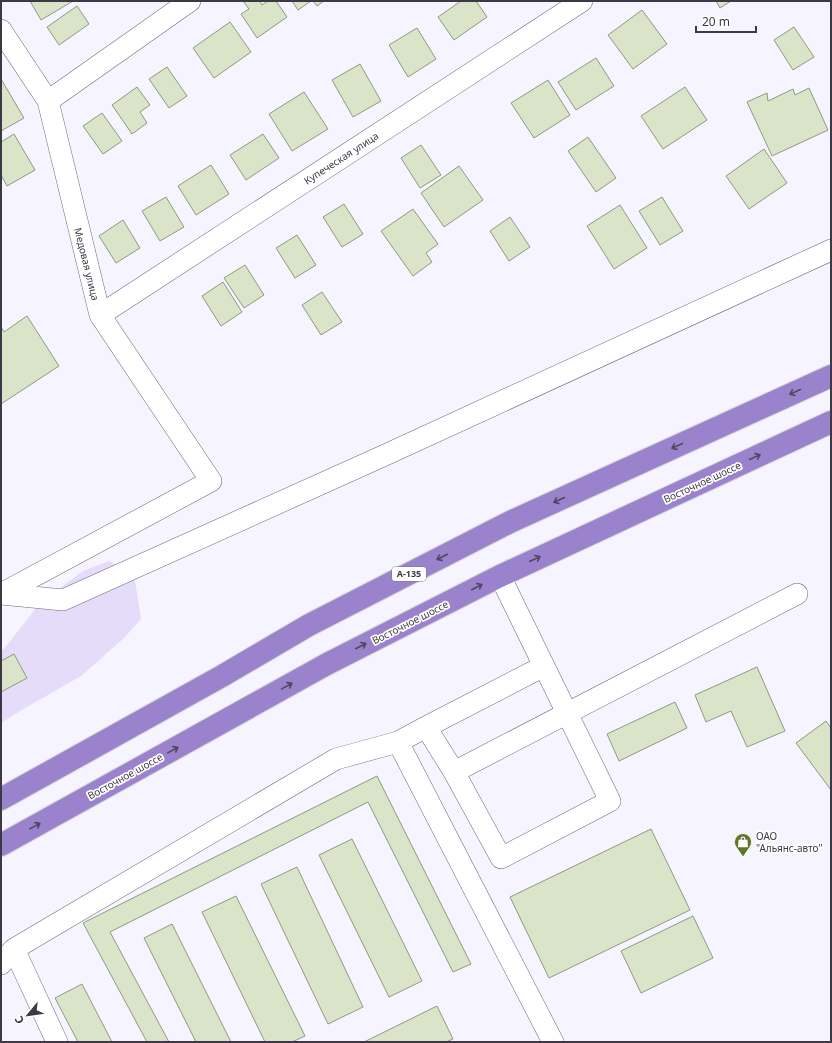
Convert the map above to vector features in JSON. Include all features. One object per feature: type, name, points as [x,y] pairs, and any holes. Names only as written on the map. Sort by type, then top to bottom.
[{"type":"highway","name":"А-135","points":[[1,799],[222,676],[309,625],[503,526],[831,376]]},
{"type":"highway","name":"Восточное шоссе","points":[[1,845],[327,664],[500,576],[831,422]]},
{"type":"street","points":[[48,100],[190,1]]},
{"type":"street","name":"Купеческая улица","points":[[100,315],[582,1]]},
{"type":"street","name":"Медовая улица","points":[[1,30],[48,100],[100,315],[211,481],[1,594]]},
{"type":"street","points":[[1,594],[63,600],[383,456],[831,250]]},
{"type":"street","points":[[426,726],[454,772],[501,858],[610,802],[500,576]]},
{"type":"street","points":[[454,772],[797,594]]},
{"type":"street","points":[[57,1042],[7,957],[336,759],[398,742],[426,726],[544,666]]},
{"type":"street","points":[[398,742],[553,1042]]},
{"type":"shaded area","points":[[109,561],[134,575],[141,619],[124,638],[81,676],[1,723],[1,650],[4,649],[40,603],[83,571]]},
{"type":"building","points":[[30,1],[73,1],[41,20]]},
{"type":"building","points":[[243,1],[260,1],[262,5],[268,1],[276,1],[287,17],[257,38],[241,14],[249,9]]},
{"type":"building","points":[[292,1],[311,1],[298,10]]},
{"type":"building","points":[[313,1],[324,1],[317,6]]},
{"type":"building","points":[[461,1],[476,1],[487,17],[454,40],[438,17]]},
{"type":"building","points":[[716,1],[731,1],[720,8]]},
{"type":"building","points":[[77,6],[89,24],[59,45],[47,27]]},
{"type":"building","points":[[642,10],[667,44],[633,69],[608,35]]},
{"type":"building","points":[[230,22],[251,52],[214,78],[193,48]]},
{"type":"building","points":[[794,27],[814,57],[793,70],[774,40]]},
{"type":"building","points":[[417,28],[436,59],[408,77],[389,45]]},
{"type":"building","points":[[596,58],[614,86],[576,110],[558,82]]},
{"type":"building","points":[[360,64],[381,101],[353,117],[332,80]]},
{"type":"building","points":[[167,67],[187,96],[169,108],[149,79]]},
{"type":"building","points":[[1,79],[24,118],[1,131]]},
{"type":"building","points":[[548,80],[570,115],[534,138],[511,103]]},
{"type":"building","points":[[137,87],[150,105],[140,112],[147,123],[132,134],[112,105]]},
{"type":"building","points":[[685,87],[707,120],[663,149],[641,116]]},
{"type":"building","points":[[809,88],[828,130],[772,156],[747,102],[767,93],[768,101],[793,89],[795,95]]},
{"type":"building","points":[[304,92],[328,129],[292,151],[269,114]]},
{"type":"building","points":[[102,113],[122,141],[103,154],[83,126]]},
{"type":"building","points":[[14,134],[35,170],[7,186],[1,175],[1,142]]},
{"type":"building","points":[[263,134],[279,158],[246,180],[230,155]]},
{"type":"building","points":[[588,137],[616,178],[596,192],[568,151]]},
{"type":"building","points":[[421,145],[441,175],[420,188],[401,158]]},
{"type":"building","points":[[764,149],[787,183],[749,209],[726,176]]},
{"type":"building","points":[[211,165],[229,194],[196,215],[178,186]]},
{"type":"building","points":[[459,166],[483,200],[444,227],[421,193]]},
{"type":"building","points":[[166,197],[184,227],[160,241],[142,211]]},
{"type":"building","points":[[662,197],[683,231],[660,245],[639,211]]},
{"type":"building","points":[[344,204],[363,234],[342,247],[323,217]]},
{"type":"building","points":[[620,205],[647,248],[614,269],[587,226]]},
{"type":"building","points":[[413,209],[438,244],[426,253],[432,262],[413,276],[381,231]]},
{"type":"building","points":[[510,217],[530,247],[509,261],[490,231]]},
{"type":"building","points":[[123,220],[140,248],[116,263],[99,236]]},
{"type":"building","points":[[297,235],[316,265],[295,278],[276,248]]},
{"type":"building","points":[[245,265],[264,295],[244,308],[224,278]]},
{"type":"building","points":[[223,282],[242,312],[221,326],[202,296]]},
{"type":"building","points":[[322,292],[342,322],[321,335],[302,305]]},
{"type":"building","points":[[27,316],[59,366],[1,404],[1,327],[4,332]]},
{"type":"building","points":[[14,654],[27,678],[1,692],[1,661]]},
{"type":"building","points":[[757,667],[785,731],[747,747],[731,711],[706,722],[695,695]]},
{"type":"building","points":[[675,702],[687,728],[619,761],[607,734]]},
{"type":"building","points":[[826,721],[831,728],[831,790],[796,743]]},
{"type":"building","points":[[377,776],[471,964],[453,972],[368,802],[110,932],[169,1042],[147,1042],[83,923]]},
{"type":"building","points":[[651,829],[690,910],[549,978],[510,897]]},
{"type":"building","points":[[352,839],[422,981],[389,997],[319,855]]},
{"type":"building","points":[[297,867],[363,1007],[328,1024],[261,884]]},
{"type":"building","points":[[236,896],[305,1036],[292,1042],[265,1042],[202,912]]},
{"type":"building","points":[[693,916],[713,958],[641,993],[621,951]]},
{"type":"building","points":[[172,924],[231,1042],[196,1042],[144,938]]},
{"type":"building","points":[[82,984],[112,1042],[78,1042],[55,998]]},
{"type":"building","points":[[437,1006],[453,1039],[446,1042],[364,1042]]},
{"type":"place","name":"ОАО \"Альянс-авто\"","points":[[743,857]]}]
